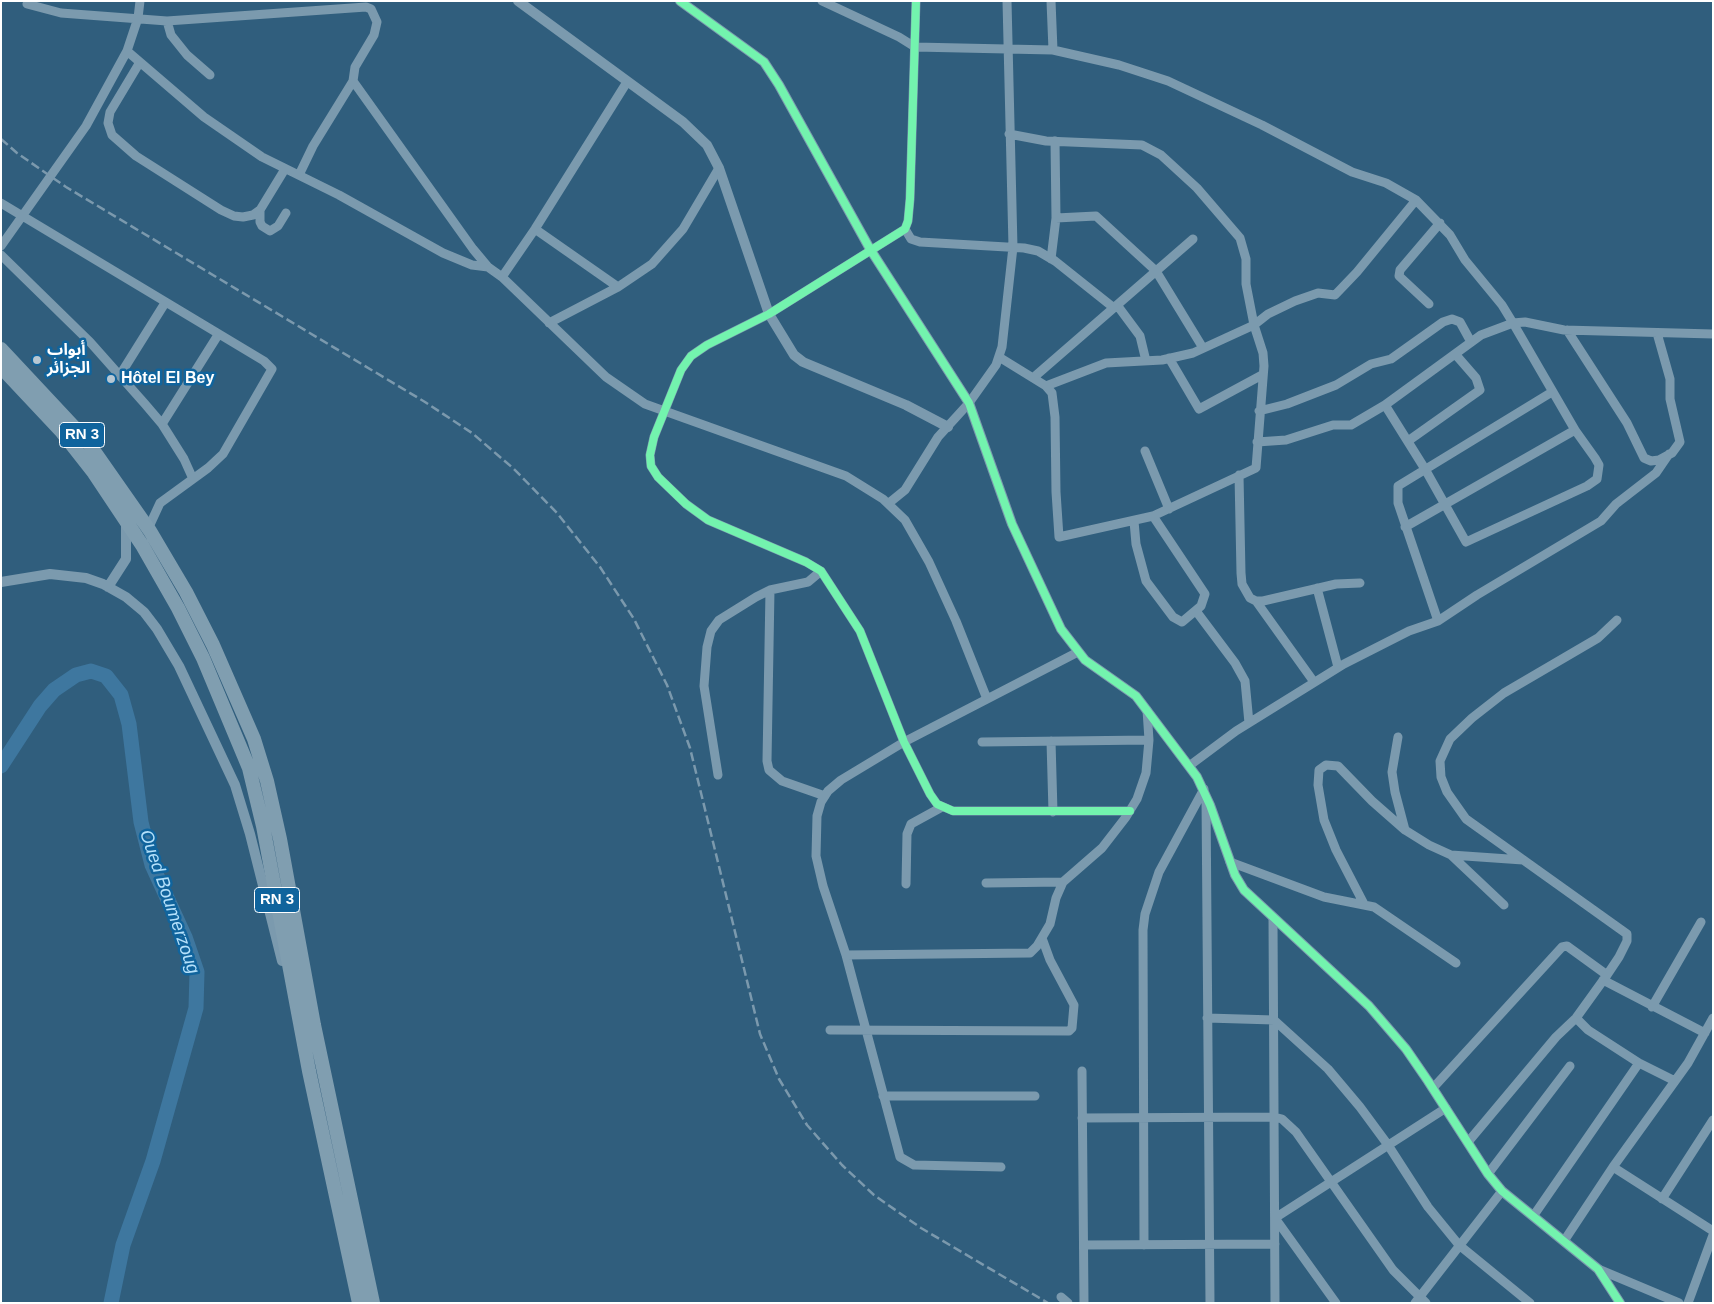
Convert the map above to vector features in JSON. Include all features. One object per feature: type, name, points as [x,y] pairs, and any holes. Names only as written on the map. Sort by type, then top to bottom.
[{"type":"highway","name":"RN 3","points":[[1,349],[87,441],[148,529],[186,592],[213,645],[254,739],[268,781],[314,1025],[374,1303]]},
{"type":"highway","name":"RN 3","points":[[1,367],[61,431],[94,473],[142,545],[182,617],[225,708],[249,768],[263,826],[304,1042],[360,1303]]},
{"type":"street","points":[[1,246],[86,126],[127,51],[138,18],[140,1]]},
{"type":"street","points":[[518,1],[695,133],[707,145],[719,168],[769,314],[794,355],[803,362],[906,404],[948,426]]},
{"type":"street","points":[[680,1],[764,62],[870,249],[969,403],[1012,524],[1061,629],[1085,660],[1136,696],[1147,707],[1189,766],[1205,792],[1230,862],[1244,890],[1273,919],[1370,1006],[1406,1049],[1488,1174],[1502,1191],[1598,1269],[1678,1303]]},
{"type":"street","points":[[822,1],[899,37],[914,47],[1053,50],[1119,65],[1168,81],[1262,125],[1343,168],[1366,178],[1386,183],[1416,200],[1450,235],[1465,260],[1502,305],[1552,392],[1599,466],[1597,479],[1587,486],[1469,542],[1463,540],[1425,469],[1385,405]]},
{"type":"street","points":[[916,1],[910,199],[908,221],[905,229],[870,249],[769,314],[707,344],[691,356],[681,370],[664,412],[650,455],[652,466],[658,477],[686,504],[708,520],[798,558],[821,571],[860,631],[904,742],[930,794],[942,807],[953,811],[1130,811]]},
{"type":"street","points":[[889,503],[905,490],[926,454],[969,403],[996,365],[1002,347],[1013,247],[1007,1]]},
{"type":"street","points":[[1051,1],[1053,50]]},
{"type":"street","points":[[27,4],[62,13],[167,21],[371,9],[377,22],[374,35],[355,67],[353,81],[313,146],[299,175]]},
{"type":"street","points":[[167,21],[171,35],[187,55],[210,75]]},
{"type":"street","points":[[127,51],[204,117],[262,157],[339,195],[443,253],[472,265],[488,267]]},
{"type":"street","points":[[140,62],[110,112],[108,123],[112,135],[136,156],[221,210],[234,216],[243,217],[253,215],[260,210],[285,169]]},
{"type":"street","points":[[353,81],[442,208],[488,267],[502,277],[549,323],[624,391],[664,412],[846,476],[869,488],[889,503],[905,520],[929,562],[956,621],[987,699]]},
{"type":"street","points":[[502,277],[535,229],[627,82]]},
{"type":"street","points":[[999,357],[1046,386],[1054,399],[1059,537],[1153,516],[1256,468],[1263,353],[1254,325],[1246,284],[1246,259],[1240,238],[1197,188],[1161,155],[1142,145],[1055,141],[1009,134]]},
{"type":"street","points":[[1051,259],[1056,218],[1055,141]]},
{"type":"street","points":[[549,323],[618,287],[652,264],[683,229],[719,168]]},
{"type":"street","points":[[1046,386],[1118,360],[1146,361],[1169,358],[1203,348],[1254,325],[1268,314],[1294,301],[1318,293],[1335,295],[1357,272],[1416,200]]},
{"type":"street","points":[[1,203],[264,361],[272,369],[223,454],[160,503],[148,529]]},
{"type":"street","points":[[260,210],[262,226],[270,231],[278,226],[286,212]]},
{"type":"street","points":[[1056,218],[1096,216],[1156,272],[1203,348]]},
{"type":"street","points":[[1429,304],[1399,276],[1400,270],[1440,223]]},
{"type":"street","points":[[535,229],[618,287]]},
{"type":"street","points":[[905,229],[911,239],[920,242],[1013,247],[1038,251],[1116,306],[1140,336],[1146,361]]},
{"type":"street","points":[[1033,378],[1193,240]]},
{"type":"street","points":[[1,255],[90,342],[120,375],[162,424],[184,459],[193,479]]},
{"type":"street","points":[[120,375],[165,303]]},
{"type":"street","points":[[1259,411],[1287,404],[1336,385],[1371,364],[1391,359],[1443,322],[1452,319],[1460,322],[1471,342]]},
{"type":"street","points":[[1257,442],[1286,440],[1333,425],[1347,427],[1385,405],[1481,335],[1513,323],[1525,322],[1567,330],[1713,334]]},
{"type":"street","points":[[1567,330],[1627,423],[1644,458],[1651,461],[1659,460],[1669,454]]},
{"type":"street","points":[[1189,766],[1249,723],[1338,667],[1409,631],[1438,621],[1477,595],[1601,522],[1616,504],[1656,473],[1680,442],[1673,416],[1670,379],[1657,333]]},
{"type":"street","points":[[162,424],[218,335]]},
{"type":"street","points":[[1408,441],[1480,390],[1476,378],[1456,355]]},
{"type":"street","points":[[1169,358],[1198,409],[1262,374]]},
{"type":"street","points":[[1438,621],[1405,527],[1398,503],[1398,486],[1552,392]]},
{"type":"street","points":[[1405,527],[1446,506],[1575,430]]},
{"type":"street","points":[[1145,451],[1169,509]]},
{"type":"street","points":[[1239,475],[1239,542],[1242,584],[1246,594],[1256,602],[1314,682]]},
{"type":"street","points":[[1134,521],[1136,544],[1146,581],[1178,622],[1186,621],[1201,606],[1205,594],[1153,516]]},
{"type":"street","points":[[108,587],[126,559],[126,521]]},
{"type":"street","points":[[718,775],[704,686],[707,647],[712,631],[719,620],[770,590],[808,582],[821,571]]},
{"type":"street","points":[[1,582],[50,574],[86,578],[126,597],[144,612],[157,629],[183,675],[235,786],[250,834],[304,1042]]},
{"type":"street","points":[[1256,602],[1336,584],[1360,583]]},
{"type":"street","points":[[1317,588],[1338,667]]},
{"type":"street","points":[[770,590],[767,761],[769,770],[782,781],[825,796]]},
{"type":"street","points":[[1196,611],[1235,663],[1245,681],[1249,723]]},
{"type":"street","points":[[1468,1142],[1556,1037],[1576,1018],[1620,958],[1627,941],[1627,934],[1466,819],[1453,804],[1441,777],[1440,761],[1450,739],[1504,693],[1598,638],[1617,620]]},
{"type":"street","points":[[1001,1167],[914,1165],[907,1163],[900,1157],[846,955],[823,886],[816,856],[817,816],[825,796],[841,780],[904,742],[1078,652]]},
{"type":"street","points":[[846,955],[1030,953],[1050,924],[1056,898],[1063,882],[1102,848],[1137,799],[1146,773],[1150,740],[1147,707]]},
{"type":"street","points":[[1398,737],[1392,772],[1405,830]]},
{"type":"street","points":[[982,742],[1150,740]]},
{"type":"street","points":[[1050,741],[1052,812]]},
{"type":"street","points":[[1364,904],[1336,850],[1324,820],[1318,785],[1319,770],[1326,765],[1338,766],[1372,801],[1405,830],[1451,855],[1504,905]]},
{"type":"street","points":[[1205,792],[1210,1303]]},
{"type":"street","points":[[1144,1245],[1143,930],[1145,914],[1159,872],[1205,792]]},
{"type":"street","points":[[906,884],[905,852],[907,834],[912,824],[942,807]]},
{"type":"street","points":[[1451,855],[1523,860]]},
{"type":"street","points":[[1230,862],[1324,897],[1364,904],[1383,911],[1456,963]]},
{"type":"street","points":[[986,883],[1063,882]]},
{"type":"street","points":[[1273,919],[1276,1303]]},
{"type":"street","points":[[1652,1007],[1701,922]]},
{"type":"street","points":[[830,1030],[1068,1031],[1072,1028],[1074,1005],[1050,960],[1042,938]]},
{"type":"street","points":[[1433,1088],[1562,947],[1567,946],[1605,978],[1652,1007],[1705,1033]]},
{"type":"street","points":[[1207,1018],[1274,1020],[1328,1070],[1388,1145],[1428,1207],[1460,1245],[1530,1303]]},
{"type":"street","points":[[1576,1018],[1588,1030],[1639,1063],[1674,1081]]},
{"type":"street","points":[[1564,1241],[1613,1167],[1688,1063],[1713,1019]]},
{"type":"street","points":[[1534,1216],[1639,1063]]},
{"type":"street","points":[[1488,1174],[1570,1066]]},
{"type":"street","points":[[1082,1071],[1084,1303]]},
{"type":"street","points":[[883,1096],[1035,1096]]},
{"type":"street","points":[[1275,1218],[1446,1108]]},
{"type":"street","points":[[1082,1118],[1274,1117],[1282,1119],[1296,1132],[1393,1270],[1420,1301],[1502,1191]]},
{"type":"street","points":[[1662,1199],[1713,1120]]},
{"type":"street","points":[[1613,1167],[1713,1231]]},
{"type":"street","points":[[1275,1218],[1336,1303]]},
{"type":"street","points":[[1688,1303],[1713,1235]]},
{"type":"street","points":[[1084,1245],[1275,1244]]},
{"type":"street","points":[[1598,1269],[1620,1303]]},
{"type":"waterway","name":"Oued Boumerzoug","points":[[1,766],[40,706],[54,690],[76,675],[91,671],[106,676],[121,695],[129,724],[141,822],[152,865],[185,937],[197,972],[196,1008],[153,1161],[123,1245],[111,1303]]},
{"type":"railway","points":[[1,139],[17,153],[66,187],[425,402],[472,433],[514,469],[557,513],[600,567],[634,619],[667,685],[690,748],[760,1034],[779,1079],[807,1125],[842,1165],[874,1195],[921,1228],[1048,1303]]},
{"type":"cycle path","points":[[680,1],[764,62],[779,85],[870,249],[969,403],[1012,524],[1061,629],[1085,660],[1136,696],[1197,777],[1210,805],[1235,875],[1244,890],[1369,1006],[1406,1049],[1488,1174],[1502,1191],[1598,1269],[1620,1303]]},
{"type":"cycle path","points":[[916,1],[910,199],[908,221],[905,229],[769,314],[707,345],[691,356],[681,370],[654,437],[650,455],[651,466],[658,477],[686,504],[708,520],[806,562],[821,571],[860,631],[904,742],[937,804],[953,811],[1130,811]]},
{"type":"place","name":"أبواب الجزائر","points":[[37,360]]},
{"type":"place","name":"Hôtel El Bey","points":[[111,379]]}]
